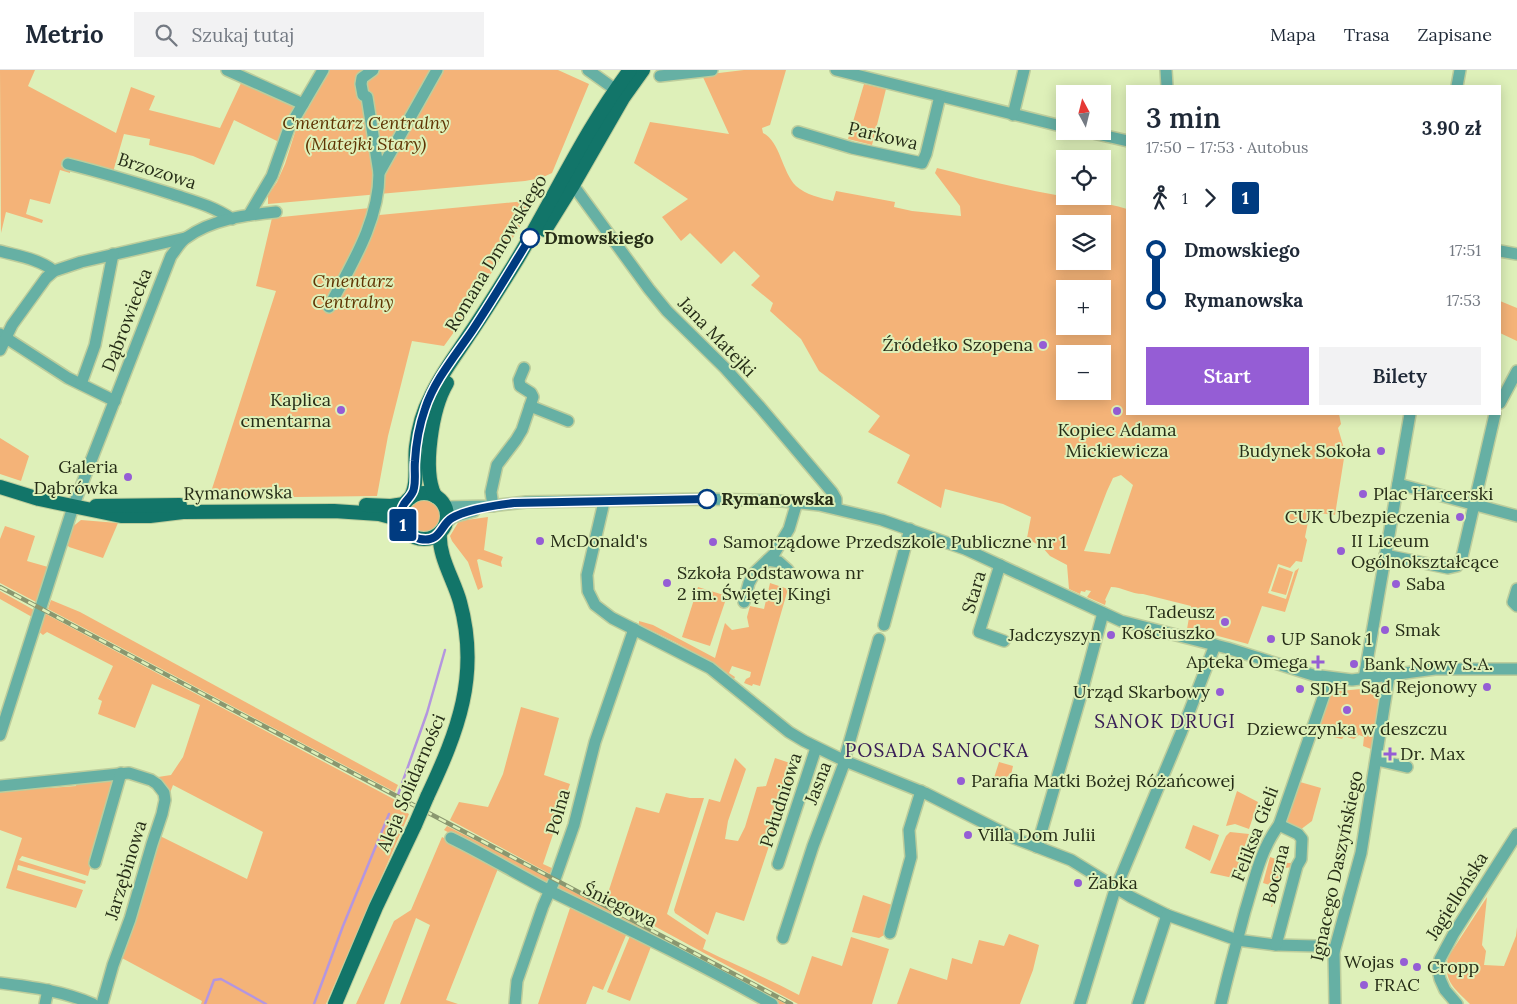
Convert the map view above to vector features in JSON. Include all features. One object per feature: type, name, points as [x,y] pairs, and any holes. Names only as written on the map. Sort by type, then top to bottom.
[{"type":"main road","name":"Romana Dmowskiego","points":[[407,501],[414,487],[415,458],[419,431],[425,407],[431,395],[512,268],[600,114],[630,70]]},
{"type":"main road","name":"Romana Dmowskiego","points":[[435,496],[431,482],[430,448],[435,413],[445,387],[573,186],[614,112],[643,70]]},
{"type":"main road","name":"Rymanowska","points":[[0,487],[39,499],[121,516],[132,517],[183,512],[350,512],[390,517],[402,524]]},
{"type":"main road","points":[[422,493],[435,496],[445,507],[447,517],[443,528],[430,539],[419,539],[409,534],[402,524],[401,517],[407,501],[422,493]]},
{"type":"main road","name":"Rymanowska","points":[[73,506],[342,504],[391,506],[407,501]]},
{"type":"main road","name":"Aleja Solidarności","points":[[335,1004],[376,907],[447,752],[464,703],[468,679],[469,644],[461,604],[440,545],[443,528]]},
{"type":"main road","name":"Aleja Solidarności","points":[[419,539],[433,548],[448,568]]},
{"type":"street","points":[[228,70],[303,104]]},
{"type":"street","points":[[249,215],[272,176],[289,128],[323,70]]},
{"type":"street","points":[[329,307],[354,262],[368,229],[379,190],[379,173],[367,96],[363,95],[361,90],[361,81],[364,76],[373,70]]},
{"type":"street","points":[[379,173],[437,70]]},
{"type":"street","points":[[588,70],[616,90]]},
{"type":"street","points":[[660,76],[712,70]]},
{"type":"street","points":[[836,70],[1056,125]]},
{"type":"street","points":[[1013,115],[1024,70]]},
{"type":"street","points":[[1166,70],[1167,85]]},
{"type":"street","points":[[1458,85],[1460,70]]},
{"type":"street","name":"Romana Dmowskiego","points":[[614,112],[618,100],[616,90]]},
{"type":"street","name":"Parkowa","points":[[798,132],[852,148],[922,163],[926,154],[940,96]]},
{"type":"street","points":[[1111,137],[1126,141]]},
{"type":"street","name":"Brzozowa","points":[[68,164],[116,176],[188,199],[218,210],[232,218]]},
{"type":"street","name":"Jana Matejki","points":[[573,186],[667,311],[760,407],[832,492],[837,502],[836,508]]},
{"type":"street","name":"Dąbrowiecka","points":[[0,735],[73,506],[171,256],[185,238],[204,228],[232,218],[276,212]]},
{"type":"street","points":[[0,350],[3,336],[46,278],[54,271],[68,265],[185,238]]},
{"type":"street","points":[[0,251],[47,265],[54,271]]},
{"type":"street","points":[[1501,251],[1517,254]]},
{"type":"street","points":[[80,384],[96,345],[113,254]]},
{"type":"street","points":[[3,336],[29,354],[80,384],[115,401]]},
{"type":"street","points":[[491,506],[491,492],[497,465],[516,440],[533,396],[520,386],[519,380],[524,368]]},
{"type":"street","points":[[1501,401],[1517,371]]},
{"type":"street","points":[[530,406],[568,421]]},
{"type":"street","points":[[1364,679],[1410,415]]},
{"type":"street","points":[[1386,555],[1448,568],[1457,566],[1462,557],[1495,415]]},
{"type":"street","points":[[1398,484],[1517,516]]},
{"type":"street","points":[[445,507],[491,506],[526,502],[750,499],[797,502],[836,508],[910,529],[965,549],[1103,613],[1138,626],[1215,645],[1304,673],[1328,678],[1364,679],[1445,668],[1517,669]]},
{"type":"street","points":[[604,502],[587,575],[588,591],[591,598],[601,610],[710,668],[789,732],[816,748],[921,792],[1008,835],[1071,860],[1167,915],[1237,940],[1276,945],[1316,946],[1334,952]]},
{"type":"street","points":[[744,602],[749,583],[755,572],[774,554],[789,529],[797,502]]},
{"type":"street","points":[[443,528],[458,515],[491,506]]},
{"type":"street","points":[[884,624],[910,529]]},
{"type":"street","points":[[768,560],[779,562],[788,570]]},
{"type":"street","name":"Stara","points":[[1000,565],[979,632],[1004,642]]},
{"type":"street","points":[[1515,604],[1517,589]]},
{"type":"street","points":[[1037,847],[1103,613]]},
{"type":"street","name":"Polna","points":[[515,1001],[517,981],[523,962],[574,826],[595,742],[634,629]]},
{"type":"street","name":"Jasna","points":[[783,938],[813,846],[845,760],[879,639]]},
{"type":"street","points":[[1080,1004],[1117,888],[1215,645]]},
{"type":"street","name":"Ignacego Daszyńskiego","points":[[1334,998],[1334,952],[1361,853],[1389,676]]},
{"type":"street","name":"Feliksa Gieli","points":[[1220,1004],[1262,857],[1278,825],[1325,692],[1328,678]]},
{"type":"street","name":"Południowa","points":[[778,864],[816,748]]},
{"type":"street","points":[[1376,760],[1407,767]]},
{"type":"street","name":"Jarzębinowa","points":[[0,786],[121,773],[141,776],[156,784],[164,793],[165,800],[130,919],[102,1004]]},
{"type":"street","name":"Jarzębinowa","points":[[95,863],[121,773]]},
{"type":"street","points":[[890,933],[912,856],[909,830],[921,792]]},
{"type":"street","name":"Boczna","points":[[1276,945],[1286,904],[1301,859],[1302,839],[1298,834],[1278,825]]},
{"type":"street","name":"Jagiellońska","points":[[1457,1004],[1445,990],[1440,980],[1438,970],[1440,959],[1454,933],[1517,834]]},
{"type":"street","name":"Śniegowa","points":[[451,838],[550,890],[623,925],[772,1004]]},
{"type":"street","points":[[1138,1004],[1167,915]]},
{"type":"street","points":[[0,983],[48,990],[93,1004]]},
{"type":"street","points":[[45,1004],[48,990]]},
{"type":"green space","points":[[0,70],[35,70],[28,86],[116,133],[131,87],[155,96],[149,110],[220,128],[242,81],[294,105],[295,109],[279,142],[234,120],[214,165],[193,156],[149,145],[150,139],[124,134],[113,172],[63,161],[61,166],[70,169],[70,173],[60,170],[50,204],[30,199],[26,214],[43,220],[42,223],[6,212],[1,233]]},
{"type":"green space","name":"Cmentarz Centralny (Matejki Stary)","points":[[329,70],[558,70],[589,84],[552,173],[541,178],[268,204],[268,195],[277,182],[285,164],[297,126]]},
{"type":"green space","points":[[744,70],[786,70],[770,125],[762,128],[763,133],[769,137],[777,150],[791,180],[804,192],[833,201],[836,191],[895,202],[894,207],[912,211],[961,216],[960,206],[935,173],[937,168],[1056,195],[1056,205],[1110,205],[1126,209],[1126,415],[1339,415],[1341,424],[1338,428],[1345,452],[1335,515],[1310,512],[1302,562],[1296,561],[1290,568],[1278,564],[1268,593],[1286,599],[1295,571],[1299,568],[1285,612],[1262,606],[1248,644],[1187,629],[1191,606],[1111,587],[1105,600],[1105,605],[1087,597],[1091,591],[1081,591],[1080,594],[1069,589],[1067,565],[1050,556],[1043,548],[1027,538],[1031,517],[1003,504],[945,489],[941,508],[897,483],[910,455],[868,432],[880,416],[819,371],[801,339],[770,311],[773,303],[751,285],[760,276],[734,251],[721,264],[690,233],[681,241],[662,217],[688,199],[634,163],[650,122],[729,134],[702,75]],"holes":[[[1121,475],[1133,485],[1110,554],[1084,551],[1113,478]]]},
{"type":"green space","points":[[864,84],[886,89],[872,145],[848,139]]},
{"type":"green space","name":"Cmentarz Centralny","points":[[536,200],[462,321],[444,346],[412,341],[388,436],[377,496],[209,498],[276,291],[256,286],[272,218],[370,208],[369,216]]},
{"type":"green space","points":[[1501,301],[1517,308],[1517,341],[1501,333]]},
{"type":"green space","points":[[0,438],[29,456],[21,481],[0,474]]},
{"type":"green space","points":[[424,498],[431,499],[437,503],[441,509],[441,523],[437,529],[431,533],[424,534],[417,533],[411,529],[407,523],[406,516],[407,509],[411,503],[417,499]]},
{"type":"green space","points":[[488,517],[484,550],[503,557],[502,567],[479,559],[477,560],[483,587],[478,590],[468,562],[450,536],[459,521]]},
{"type":"green space","points":[[81,520],[118,523],[103,558],[69,547],[66,543],[71,528]]},
{"type":"green space","points":[[5,526],[35,536],[27,561],[48,567],[36,602],[0,583],[0,539]]},
{"type":"green space","points":[[1279,567],[1293,572],[1286,595],[1271,591]]},
{"type":"green space","points":[[770,583],[788,589],[760,686],[744,683],[750,677],[751,672],[732,666],[729,673],[735,677],[734,679],[688,649],[639,625],[639,621],[653,625],[715,658],[725,623],[732,630],[749,627],[747,617],[750,606],[764,609]]},
{"type":"green space","points":[[698,587],[727,596],[710,646],[682,637]]},
{"type":"green space","points":[[0,591],[34,610],[32,617],[0,599]]},
{"type":"green space","points":[[51,600],[80,612],[398,785],[395,792],[48,609]]},
{"type":"green space","points":[[44,613],[403,804],[400,809],[409,814],[326,1004],[201,1004],[202,1001],[120,957],[156,834],[247,879],[263,832],[173,785],[168,798],[166,790],[158,777],[171,775],[183,757],[200,705],[152,684],[135,728],[98,714],[102,701],[98,699],[113,666],[47,632],[43,635],[38,631]]},
{"type":"green space","points":[[1376,688],[1381,691],[1371,749],[1363,746],[1364,737],[1359,735],[1354,739],[1344,736],[1342,739],[1330,736],[1333,726],[1326,724],[1325,728],[1319,726],[1331,692]]},
{"type":"green space","points":[[521,707],[559,718],[544,775],[570,784],[543,864],[554,869],[552,875],[450,820],[459,802],[488,807],[503,774]]},
{"type":"green space","points":[[735,758],[746,769],[728,821],[725,839],[738,841],[745,827],[757,787],[766,786],[775,758],[796,765],[744,921],[716,912],[708,935],[675,913],[674,910],[709,799],[720,802]]},
{"type":"green space","points":[[999,762],[1013,766],[1011,775],[1014,778],[1020,779],[1019,787],[993,781]]},
{"type":"green space","points":[[110,778],[115,781],[88,876],[22,856],[19,860],[86,881],[85,884],[18,865],[17,870],[83,890],[76,908],[6,888],[22,838],[0,830],[0,789],[50,785],[50,788],[76,786],[76,782]]},
{"type":"green space","points":[[1300,782],[1321,788],[1312,821],[1300,830],[1285,822]]},
{"type":"green space","points":[[1237,791],[1258,802],[1249,829],[1235,824],[1226,826]]},
{"type":"green space","points":[[666,793],[690,798],[704,798],[667,914],[706,940],[703,949],[799,995],[812,956],[842,966],[851,937],[889,949],[872,1004],[798,1004],[608,901],[607,896],[636,807],[659,813]]},
{"type":"green space","points":[[1193,825],[1219,835],[1210,861],[1185,848]]},
{"type":"green space","points":[[447,826],[551,879],[549,884],[544,885],[444,830]]},
{"type":"green space","points":[[1230,832],[1249,834],[1233,878],[1210,873],[1226,836]]},
{"type":"green space","points":[[442,837],[499,866],[446,1000],[458,1004],[400,1004],[430,925],[416,918],[384,1004],[356,1004],[394,921],[411,910]]},
{"type":"green space","points":[[1270,857],[1288,863],[1296,863],[1293,867],[1285,868],[1272,907],[1276,887],[1263,883]]},
{"type":"green space","points":[[557,883],[786,1004],[779,1004],[720,971],[560,892],[556,887]]},
{"type":"green space","points":[[863,895],[895,906],[886,934],[879,938],[852,932]]},
{"type":"green space","points":[[1487,897],[1482,945],[1486,951],[1484,965],[1504,966],[1516,936],[1517,927],[1517,1004],[1470,1004],[1451,984],[1447,972],[1448,957]]},
{"type":"green space","points":[[571,905],[627,933],[603,990],[593,986],[586,1004],[538,1004]]},
{"type":"green space","points":[[1009,934],[1039,945],[1033,970],[1020,1004],[897,1004],[910,968],[947,980],[952,958],[972,964],[979,940],[1004,946]]},
{"type":"green space","points":[[630,936],[652,944],[630,1001],[607,992]]},
{"type":"waterway","points":[[394,806],[427,713],[445,650]]},
{"type":"waterway","points":[[314,1004],[343,926],[389,814]]},
{"type":"waterway","points":[[205,1004],[214,980],[221,979],[266,1004]]},
{"type":"railway","points":[[0,587],[791,1004]]},
{"type":"bus line","name":"1","points":[[530,238],[493,300],[446,369],[425,407],[416,445],[414,491],[402,509],[402,524],[405,529],[413,537],[425,540],[430,539],[440,533],[446,523],[453,517],[490,506],[514,503],[707,499]]},
{"type":"place","name":"Dmowskiego","points":[[530,238]]},
{"type":"place","name":"Źródełko Szopena","points":[[1043,345]]},
{"type":"place","name":"Kaplica cmentarna","points":[[341,410]]},
{"type":"place","name":"Kopiec Adama Mickiewicza","points":[[1117,411]]},
{"type":"place","name":"Budynek Sokoła","points":[[1381,451]]},
{"type":"place","name":"Galeria Dąbrówka","points":[[128,477]]},
{"type":"place","name":"Plac Harcerski","points":[[1363,494]]},
{"type":"place","name":"Rymanowska","points":[[707,499]]},
{"type":"place","name":"CUK Ubezpieczenia","points":[[1460,517]]},
{"type":"place","name":"McDonald's","points":[[540,541]]},
{"type":"place","name":"Samorządowe Przedszkole Publiczne nr 1","points":[[713,542]]},
{"type":"place","name":"II Liceum Ogólnokształcące","points":[[1341,551]]},
{"type":"place","name":"Szkoła Podstawowa nr 2 im. Świętej Kingi","points":[[667,583]]},
{"type":"place","name":"Saba","points":[[1396,584]]},
{"type":"place","name":"Tadeusz Kościuszko","points":[[1225,622]]},
{"type":"place","name":"Smak","points":[[1385,630]]},
{"type":"place","name":"Jadczyszyn","points":[[1111,635]]},
{"type":"place","name":"UP Sanok 1","points":[[1271,639]]},
{"type":"place","name":"Apteka Omega","points":[[1318,662]]},
{"type":"place","name":"Bank Nowy S.A.","points":[[1354,664]]},
{"type":"place","name":"Sąd Rejonowy","points":[[1487,687]]},
{"type":"place","name":"SDH","points":[[1300,689]]},
{"type":"place","name":"Urząd Skarbowy","points":[[1220,692]]},
{"type":"place","name":"Dziewczynka w deszczu","points":[[1347,710]]},
{"type":"place","name":"Dr. Max","points":[[1390,754]]},
{"type":"place","name":"Parafia Matki Bożej Różańcowej","points":[[961,781]]},
{"type":"place","name":"Villa Dom Julii","points":[[968,835]]},
{"type":"place","name":"Żabka","points":[[1078,883]]},
{"type":"place","name":"Wojas","points":[[1404,962]]},
{"type":"place","name":"Cropp","points":[[1417,967]]},
{"type":"place","name":"FRAC","points":[[1364,985]]},
{"type":"district","name":"SANOK DRUGI","points":[[1165,721]]},
{"type":"district","name":"POSADA SANOCKA","points":[[937,750]]}]
